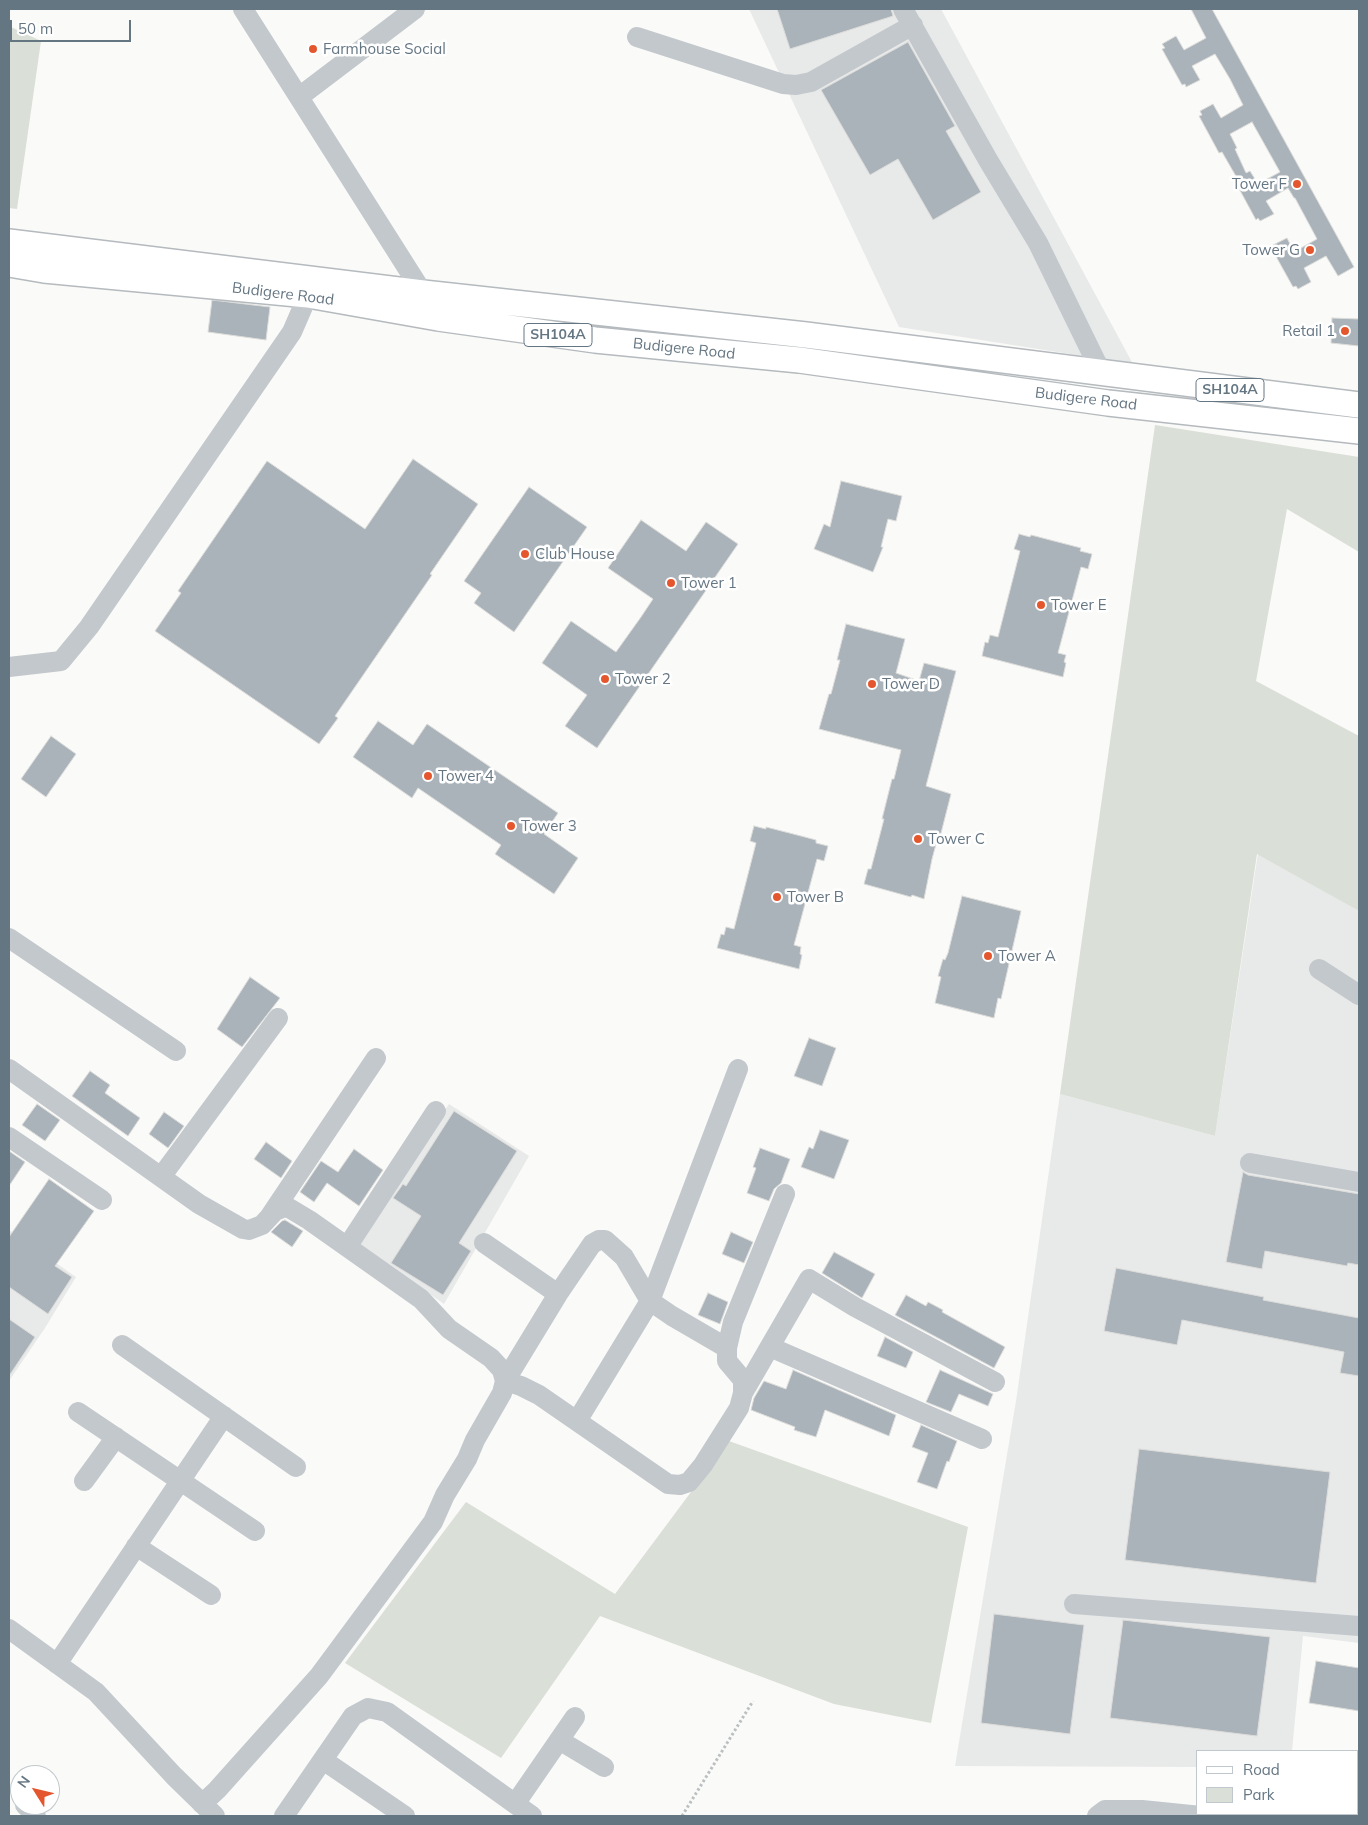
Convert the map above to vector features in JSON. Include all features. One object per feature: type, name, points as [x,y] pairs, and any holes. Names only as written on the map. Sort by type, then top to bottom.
[{"type":"main road","name":"Budigere Road","points":[[9,242],[309,287],[438,318],[596,340],[799,360],[1108,403],[1359,431]]},
{"type":"main road","name":"Budigere Road","points":[[9,264],[44,270],[423,293],[806,335],[1359,406]]},
{"type":"street","points":[[243,9],[423,293]]},
{"type":"street","points":[[299,97],[415,9]]},
{"type":"street","points":[[638,37],[783,84],[796,85],[811,82],[908,17],[988,160],[1038,243],[1102,374]]},
{"type":"street","points":[[9,666],[61,661],[89,627],[292,332],[309,287]]},
{"type":"street","points":[[9,938],[176,1051]]},
{"type":"street","points":[[1319,968],[1359,995]]},
{"type":"street","points":[[161,1177],[278,1018]]},
{"type":"street","points":[[269,1217],[376,1058]]},
{"type":"street","points":[[9,1069],[199,1204],[243,1229],[249,1230],[262,1225],[279,1208],[290,1208],[422,1299],[449,1330],[491,1358],[502,1370],[505,1381]]},
{"type":"street","points":[[578,1421],[650,1301],[738,1069]]},
{"type":"street","points":[[348,1247],[436,1111]]},
{"type":"street","points":[[9,1137],[102,1200]]},
{"type":"street","points":[[1250,1162],[1359,1182]]},
{"type":"street","points":[[743,1393],[742,1380],[727,1361],[727,1348],[733,1322],[785,1194]]},
{"type":"street","points":[[12,1638],[57,1664],[96,1692],[208,1810],[217,1790],[319,1676],[433,1522],[467,1459],[474,1440],[502,1393],[505,1381],[558,1294],[592,1244],[599,1240],[605,1240],[624,1256],[650,1301],[727,1348]]},
{"type":"street","points":[[484,1243],[558,1294]]},
{"type":"street","points":[[505,1381],[540,1395],[668,1484],[680,1486],[690,1482],[703,1465],[739,1408],[743,1393],[809,1279],[855,1307],[996,1382]]},
{"type":"street","points":[[122,1345],[296,1467]]},
{"type":"street","points":[[770,1347],[982,1438]]},
{"type":"street","points":[[78,1412],[255,1530]]},
{"type":"street","points":[[57,1664],[224,1416]]},
{"type":"street","points":[[84,1481],[116,1437]]},
{"type":"street","points":[[136,1546],[211,1595]]},
{"type":"street","points":[[1074,1604],[1359,1626]]},
{"type":"street","points":[[284,1816],[353,1716],[368,1708],[387,1712],[532,1816]]},
{"type":"street","points":[[515,1804],[575,1717]]},
{"type":"street","points":[[559,1740],[604,1767]]},
{"type":"street","points":[[323,1760],[405,1816]]},
{"type":"street","points":[[1097,1816],[1105,1810],[1142,1810],[1202,1816]]},
{"type":"path","points":[[682,1816],[752,1700]]},
{"type":"shaded area","points":[[749,9],[941,9],[1133,364],[899,327]]},
{"type":"shaded area","points":[[1258,853],[1359,911],[1359,1643],[1303,1636],[1292,1750],[1196,1750],[1196,1767],[955,1766],[1016,1401],[1060,1094],[1215,1136]]},
{"type":"shaded area","points":[[449,1104],[529,1156],[444,1304],[356,1242]]},
{"type":"shaded area","points":[[9,1230],[76,1277],[45,1328],[9,1381]]},
{"type":"green space","points":[[9,26],[41,41],[17,209],[9,208]]},
{"type":"green space","points":[[1155,425],[1359,457],[1359,552],[1287,509],[1256,681],[1359,736],[1359,911],[1257,854],[1215,1136],[1060,1094]]},
{"type":"green space","points":[[729,1441],[968,1527],[931,1723],[834,1704],[600,1616],[501,1758],[345,1663],[466,1502],[615,1594]]},
{"type":"building","points":[[777,9],[891,9],[893,16],[790,49]]},
{"type":"building","points":[[1191,9],[1212,9],[1354,267],[1338,276],[1326,256],[1304,268],[1311,282],[1298,289],[1296,286],[1293,287],[1273,251],[1275,249],[1273,245],[1287,238],[1294,252],[1317,239],[1295,198],[1288,188],[1266,201],[1274,214],[1260,221],[1258,218],[1256,220],[1236,183],[1238,182],[1237,178],[1222,152],[1219,153],[1199,116],[1202,115],[1200,111],[1213,104],[1221,118],[1243,105],[1230,79],[1215,54],[1192,66],[1200,80],[1186,87],[1185,84],[1182,85],[1162,49],[1165,48],[1162,44],[1176,36],[1184,50],[1206,38]],"holes":[[[1252,122],[1280,172],[1258,184],[1250,171],[1246,173],[1230,134]]]},
{"type":"building","points":[[908,42],[955,126],[946,131],[981,192],[933,220],[898,159],[870,175],[821,90]]},
{"type":"building","points":[[212,300],[270,307],[266,340],[208,332]]},
{"type":"building","name":"Retail 1","points":[[1332,318],[1359,319],[1359,346],[1331,343]]},
{"type":"building","points":[[413,459],[478,504],[430,574],[432,575],[335,716],[338,718],[319,744],[155,631],[181,593],[178,591],[267,461],[365,529]]},
{"type":"building","points":[[841,481],[902,496],[896,521],[888,519],[881,547],[883,547],[873,572],[814,549],[824,524],[830,527]]},
{"type":"building","name":"Club House","points":[[529,487],[587,527],[514,632],[474,603],[481,593],[464,581]]},
{"type":"building","points":[[641,520],[686,551],[706,522],[738,544],[597,748],[565,726],[587,695],[542,663],[571,621],[616,652],[641,617],[653,599],[608,568]]},
{"type":"building","name":"Tower E","points":[[1019,534],[1030,537],[1031,535],[1081,548],[1080,551],[1092,554],[1088,569],[1081,567],[1058,653],[1066,655],[1063,677],[982,656],[985,642],[988,643],[990,635],[998,637],[1020,551],[1014,549]]},
{"type":"building","points":[[846,624],[905,639],[896,673],[919,681],[924,663],[956,671],[926,786],[951,794],[940,837],[938,837],[932,859],[924,899],[864,884],[868,869],[871,869],[892,779],[894,779],[901,750],[819,729],[840,660],[837,660]]},
{"type":"building","points":[[378,721],[413,745],[427,724],[558,813],[544,834],[578,858],[554,894],[495,854],[501,845],[418,788],[412,798],[353,757]]},
{"type":"building","points":[[51,736],[76,754],[46,797],[21,779]]},
{"type":"building","name":"Tower B","points":[[754,826],[766,829],[766,827],[816,840],[816,843],[828,846],[824,861],[817,859],[794,945],[801,947],[800,954],[802,955],[799,969],[717,948],[721,934],[724,935],[726,927],[734,929],[756,843],[750,841]]},
{"type":"building","name":"Tower A","points":[[962,896],[1021,911],[1001,999],[998,998],[994,1018],[935,1003],[941,977],[938,976],[943,959],[945,960],[948,953]]},
{"type":"building","points":[[250,977],[280,998],[242,1047],[217,1029]]},
{"type":"building","points":[[809,1038],[836,1048],[822,1086],[794,1076]]},
{"type":"building","points":[[90,1071],[110,1085],[105,1093],[140,1118],[128,1136],[72,1096]]},
{"type":"building","points":[[37,1104],[60,1120],[45,1141],[22,1125]]},
{"type":"building","points":[[454,1111],[517,1151],[459,1243],[471,1251],[443,1295],[391,1263],[421,1216],[393,1198],[403,1184],[406,1186]]},
{"type":"building","points":[[164,1112],[184,1126],[168,1148],[149,1134]]},
{"type":"building","points":[[820,1130],[849,1140],[834,1179],[801,1167],[809,1147],[813,1149]]},
{"type":"building","points":[[266,1142],[292,1161],[281,1178],[254,1159]]},
{"type":"building","points":[[760,1148],[790,1159],[781,1183],[774,1189],[769,1201],[747,1193],[756,1168],[753,1167]]},
{"type":"building","points":[[354,1149],[383,1170],[359,1206],[327,1183],[314,1202],[300,1192],[321,1161],[338,1172]]},
{"type":"building","points":[[9,1151],[25,1162],[9,1186]]},
{"type":"building","points":[[1243,1172],[1248,1175],[1359,1194],[1359,1265],[1348,1263],[1347,1266],[1265,1251],[1262,1269],[1226,1262]]},
{"type":"building","points":[[49,1179],[94,1211],[55,1266],[72,1277],[48,1314],[9,1287],[9,1237]]},
{"type":"building","points":[[285,1220],[303,1231],[292,1247],[271,1232]]},
{"type":"building","points":[[731,1232],[753,1242],[744,1263],[722,1254]]},
{"type":"building","points":[[834,1252],[875,1274],[862,1298],[822,1273]]},
{"type":"building","points":[[1116,1268],[1264,1297],[1263,1300],[1359,1318],[1359,1376],[1340,1373],[1344,1352],[1182,1320],[1177,1345],[1104,1331]]},
{"type":"building","points":[[708,1293],[728,1302],[720,1324],[698,1315]]},
{"type":"building","points":[[906,1295],[926,1306],[928,1302],[943,1310],[942,1312],[1005,1347],[994,1368],[895,1315]]},
{"type":"building","points":[[9,1319],[35,1337],[9,1376]]},
{"type":"building","points":[[885,1337],[913,1352],[906,1368],[877,1356]]},
{"type":"building","points":[[793,1370],[896,1415],[889,1436],[825,1410],[816,1437],[794,1430],[795,1427],[751,1410],[754,1398],[764,1381],[786,1389]]},
{"type":"building","points":[[940,1370],[993,1394],[988,1406],[959,1394],[951,1412],[926,1402]]},
{"type":"building","points":[[921,1425],[957,1441],[949,1462],[947,1461],[937,1489],[917,1482],[928,1453],[912,1447]]},
{"type":"building","points":[[1139,1449],[1330,1472],[1316,1583],[1125,1560]]},
{"type":"building","points":[[994,1614],[1084,1625],[1070,1734],[981,1723]]},
{"type":"building","points":[[1123,1620],[1270,1637],[1257,1736],[1110,1718]]},
{"type":"building","points":[[1316,1661],[1359,1668],[1359,1711],[1309,1703]]},
{"type":"place","name":"Farmhouse Social","points":[[313,49]]},
{"type":"place","name":"Tower F","points":[[1297,184]]},
{"type":"place","name":"Tower G","points":[[1310,250]]},
{"type":"place","name":"Retail 1","points":[[1345,331]]},
{"type":"place","name":"Club House","points":[[525,554]]},
{"type":"place","name":"Tower 1","points":[[671,583]]},
{"type":"place","name":"Tower E","points":[[1041,605]]},
{"type":"place","name":"Tower 2","points":[[605,679]]},
{"type":"place","name":"Tower D","points":[[872,684]]},
{"type":"place","name":"Tower 4","points":[[428,776]]},
{"type":"place","name":"Tower 3","points":[[511,826]]},
{"type":"place","name":"Tower C","points":[[918,839]]},
{"type":"place","name":"Tower B","points":[[777,897]]},
{"type":"place","name":"Tower A","points":[[988,956]]}]
